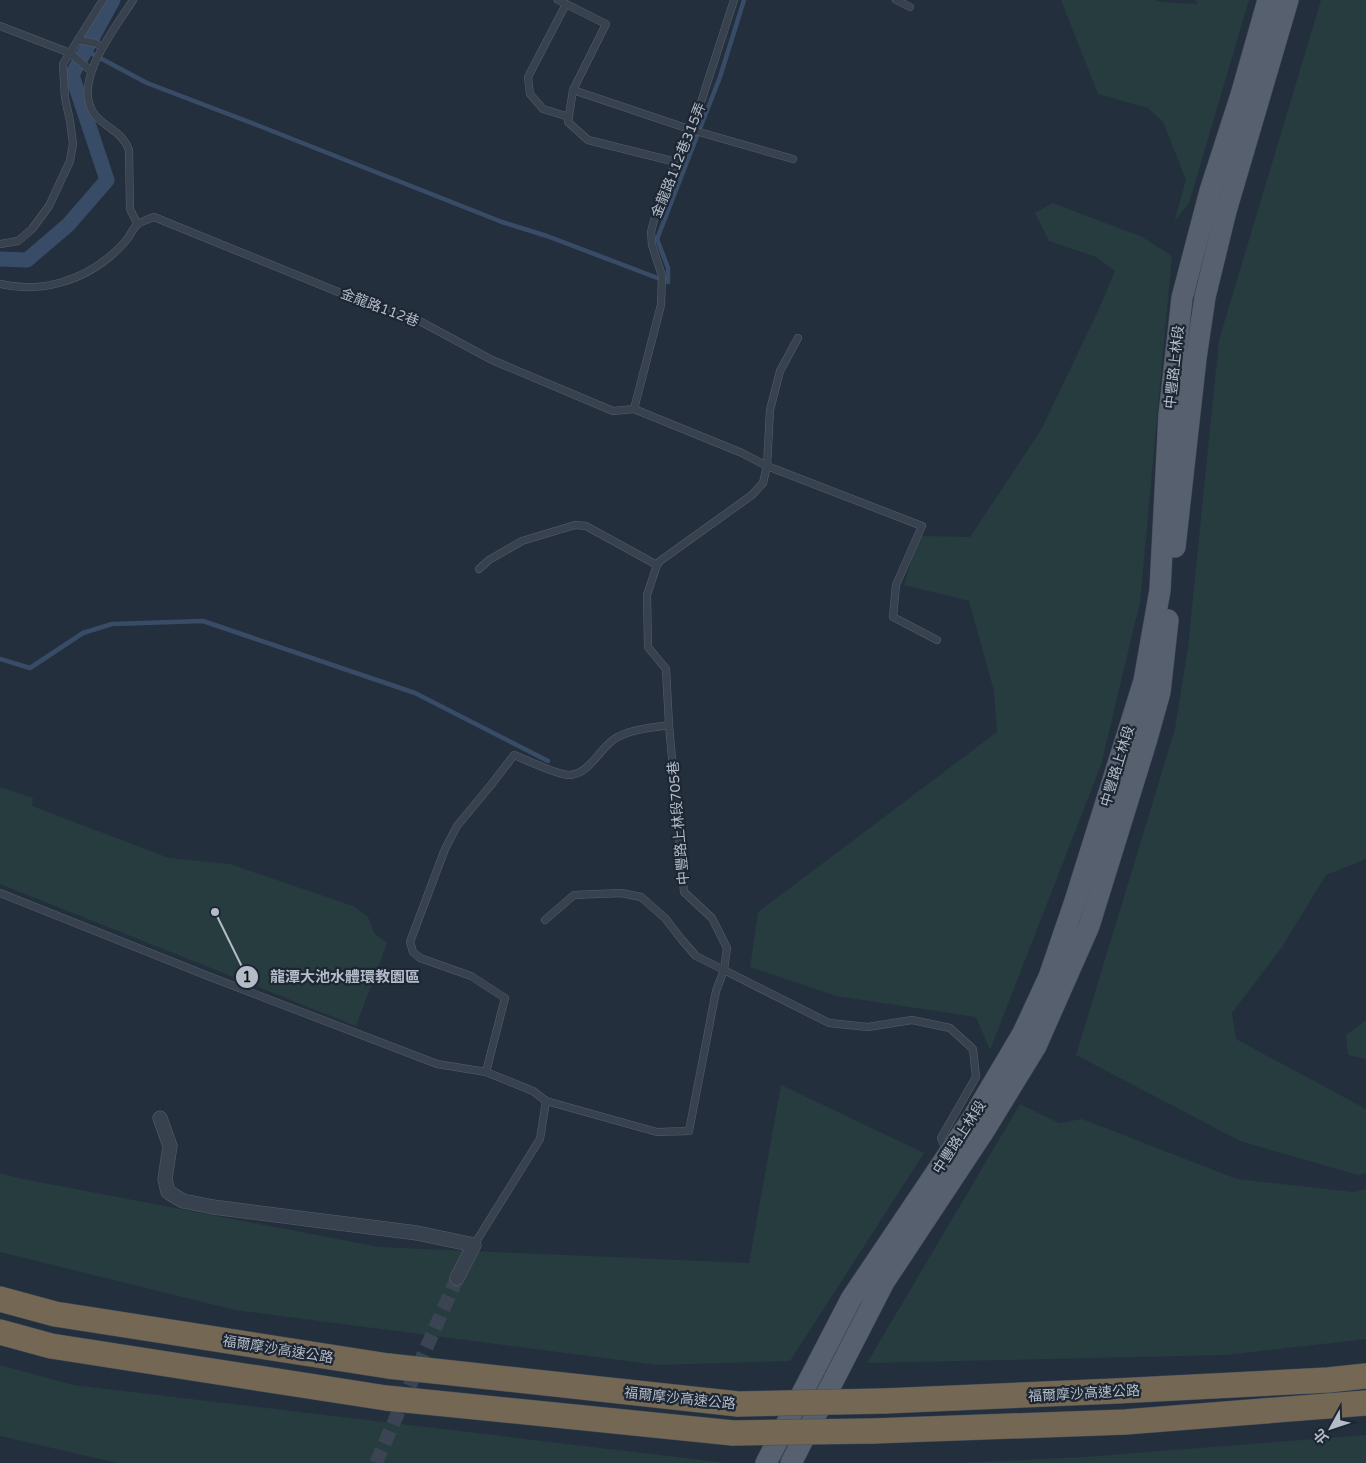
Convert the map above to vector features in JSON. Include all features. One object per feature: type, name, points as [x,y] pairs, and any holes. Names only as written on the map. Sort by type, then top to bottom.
[{"type":"highway","name":"福爾摩沙高速公路","points":[[0,1299],[55,1314],[388,1366],[738,1404],[884,1401],[1116,1392],[1328,1380],[1366,1376]]},
{"type":"highway","points":[[0,1332],[50,1346],[386,1398],[733,1433],[874,1431],[1125,1422],[1366,1403]]},
{"type":"main road","name":"中豐路上林段","points":[[791,1463],[884,1282],[956,1157],[972,1119],[1023,1033],[1049,977],[1075,901],[1144,681],[1160,590],[1169,415],[1182,298],[1210,191],[1241,96],[1268,0]]},
{"type":"main road","name":"中豐路上林段","points":[[766,1463],[851,1299],[956,1157],[984,1131],[1036,1046],[1089,926],[1160,692],[1196,358],[1205,297],[1226,211],[1288,0]]},
{"type":"street","points":[[160,1118],[170,1146],[165,1179],[168,1192],[183,1201],[212,1207],[417,1234],[474,1245],[457,1278]]},
{"type":"lane","points":[[0,244],[18,241],[32,229],[48,206],[70,161],[73,144],[66,98],[64,64],[103,0]]},
{"type":"lane","points":[[0,284],[39,287],[73,279],[103,262],[122,244],[138,224],[130,210],[129,150],[126,142],[120,134],[98,118],[90,109],[88,92],[91,71],[95,62],[133,0]]},
{"type":"lane","points":[[558,0],[606,24],[573,90],[568,122],[588,140],[676,162]]},
{"type":"lane","name":"金龍路112巷315弄","points":[[634,409],[661,304],[662,276],[650,232],[676,162],[692,130],[734,0]]},
{"type":"lane","points":[[896,0],[910,7]]},
{"type":"lane","points":[[566,4],[528,77],[530,94],[543,109],[569,117]]},
{"type":"lane","points":[[0,26],[70,53],[91,71]]},
{"type":"lane","points":[[78,40],[95,43],[102,49]]},
{"type":"lane","points":[[573,90],[692,130],[793,159]]},
{"type":"lane","name":"金龍路112巷","points":[[138,224],[154,217],[353,298],[414,318],[492,360],[613,411],[634,409],[742,453],[767,466],[922,526],[896,585],[893,617],[937,640]]},
{"type":"lane","points":[[479,569],[489,560],[522,541],[576,525],[586,526],[657,565],[752,495],[763,483],[767,466],[770,410],[780,371],[798,338]]},
{"type":"lane","name":"中豐路上林段705巷","points":[[546,1101],[657,1132],[689,1132],[716,991],[724,970],[727,948],[712,918],[684,892],[669,725],[666,669],[648,647],[647,595],[657,565]]},
{"type":"lane","points":[[486,1072],[505,998],[472,976],[420,958],[413,952],[410,942],[445,849],[457,826],[492,785],[514,755],[559,773],[567,775],[576,774],[584,770],[613,740],[624,734],[669,725]]},
{"type":"lane","points":[[0,893],[437,1064],[486,1072],[533,1091],[546,1101],[540,1139],[474,1245]]},
{"type":"lane","points":[[545,920],[574,895],[621,893],[642,897],[665,918],[696,956],[829,1023],[868,1027],[912,1020],[950,1028],[973,1049],[976,1077],[941,1138],[956,1157]]},
{"type":"green space","points":[[1061,0],[1155,0],[1198,4],[1195,0],[1249,0],[1189,203],[1174,222],[1186,180],[1163,122],[1148,108],[1098,94]]},
{"type":"green space","points":[[1321,0],[1366,0],[1366,859],[1326,875],[1282,947],[1232,1013],[1236,1039],[1366,1109],[1366,1173],[1358,1175],[1240,1141],[1076,1055],[1175,729],[1188,647],[1219,340]]},
{"type":"green space","points":[[1053,203],[1142,237],[1172,256],[1140,602],[1101,765],[990,1050],[976,1017],[836,996],[750,967],[758,912],[997,732],[994,691],[969,601],[904,585],[919,536],[970,537],[1041,430],[1115,271],[1096,257],[1049,241],[1035,213]]},
{"type":"green space","points":[[0,787],[33,798],[32,806],[169,858],[230,864],[353,906],[368,917],[374,933],[387,943],[356,1026],[0,884]]},
{"type":"green space","points":[[1366,1020],[1366,1059],[1348,1055],[1346,1035]]},
{"type":"green space","points":[[781,1085],[924,1153],[790,1361],[657,1365],[235,1310],[0,1252],[0,1173],[379,1247],[749,1263]]},
{"type":"green space","points":[[1020,1104],[1059,1123],[1082,1119],[1237,1179],[1353,1192],[1366,1189],[1366,1339],[1225,1355],[867,1363]]},
{"type":"green space","points":[[0,1365],[73,1385],[727,1463],[117,1463],[0,1436]]},
{"type":"green space","points":[[1366,1435],[1366,1463],[958,1463],[1085,1457]]},
{"type":"waterway","points":[[0,259],[27,260],[68,225],[107,180],[72,75],[113,0]]},
{"type":"waterway","points":[[85,50],[147,83],[502,222],[547,236],[668,282],[668,268],[657,239],[720,77],[744,0]]},
{"type":"waterway","points":[[0,659],[30,668],[83,633],[112,624],[203,621],[415,693],[548,761]]},
{"type":"tunnel","points":[[376,1463],[457,1278]]},
{"type":"place","name":"龍潭大池水體環教園區","points":[[215,912]]}]
